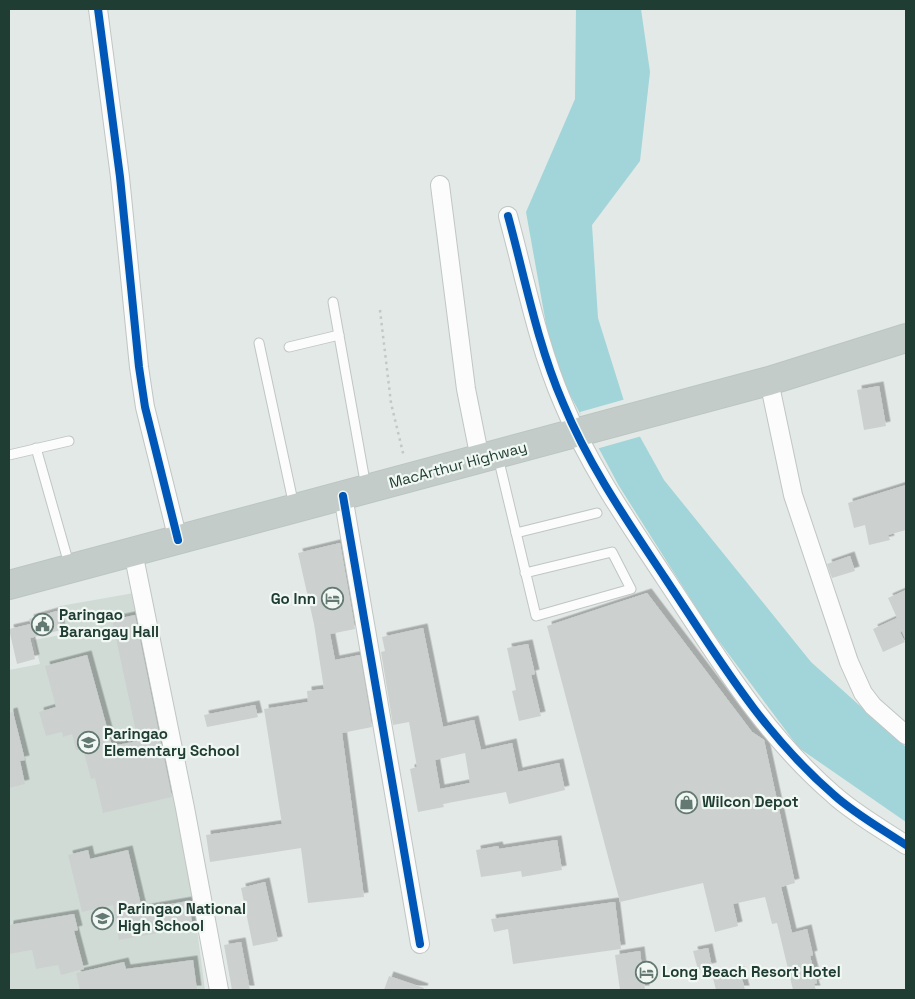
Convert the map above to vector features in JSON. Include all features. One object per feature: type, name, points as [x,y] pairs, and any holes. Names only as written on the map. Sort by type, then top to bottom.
[{"type":"highway","name":"MacArthur Highway","points":[[10,583],[74,568],[769,382],[906,338]]},
{"type":"street","points":[[98,9],[120,177],[139,367],[145,407],[178,540]]},
{"type":"street","points":[[440,185],[466,389],[488,456]]},
{"type":"street","points":[[508,216],[546,361],[581,433],[599,476],[757,716],[777,740],[835,796],[906,844]]},
{"type":"street","points":[[769,382],[793,494],[849,662],[863,693],[872,706],[906,735]]},
{"type":"street","points":[[355,492],[420,944]]},
{"type":"street","points":[[133,552],[185,808],[219,990]]},
{"type":"lane","points":[[333,302],[339,336],[355,492]]},
{"type":"lane","points":[[289,347],[339,336]]},
{"type":"lane","points":[[259,343],[294,509]]},
{"type":"lane","points":[[9,455],[69,441]]},
{"type":"lane","points":[[36,448],[67,557],[74,568]]},
{"type":"lane","points":[[488,456],[516,533],[525,572],[536,616],[631,589],[612,552],[525,572]]},
{"type":"lane","points":[[516,533],[597,513]]},
{"type":"path","points":[[380,310],[391,402],[409,478]]},
{"type":"shaded area","points":[[134,593],[182,817],[205,990],[9,990],[9,670],[40,664],[34,640],[66,634],[60,606]]},
{"type":"water","points":[[576,9],[641,9],[650,72],[640,161],[592,225],[598,318],[629,417],[664,480],[811,662],[906,747],[906,822],[799,748],[709,628],[619,486],[553,363],[526,212],[575,99]]},
{"type":"pier","points":[[626,399],[631,416],[642,436],[596,449],[584,426],[580,412]]},
{"type":"building","points":[[879,386],[886,426],[864,430],[857,390]]},
{"type":"building","points":[[906,485],[906,530],[888,535],[890,540],[869,545],[865,525],[854,528],[848,503]]},
{"type":"building","points":[[340,543],[355,629],[330,634],[335,660],[360,655],[372,727],[342,733],[364,897],[308,903],[301,848],[210,862],[206,835],[282,824],[264,709],[308,702],[307,691],[324,689],[314,624],[298,553]]},
{"type":"building","points":[[850,556],[855,571],[832,578],[827,564]]},
{"type":"building","points":[[906,590],[906,641],[902,631],[900,632],[905,642],[883,652],[873,629],[897,618],[888,598]]},
{"type":"building","name":"Wilcon Depot","points":[[647,593],[752,732],[764,740],[795,883],[781,887],[792,933],[807,929],[813,955],[810,956],[817,983],[814,984],[816,990],[793,990],[777,923],[772,924],[765,897],[733,904],[738,926],[715,932],[703,883],[620,902],[547,626]]},
{"type":"building","points":[[57,611],[61,630],[30,638],[35,659],[17,664],[9,629],[31,624],[29,619]]},
{"type":"building","points":[[135,615],[172,797],[103,813],[95,778],[91,779],[83,749],[76,750],[72,734],[63,737],[62,732],[46,736],[39,712],[56,707],[45,666],[87,655],[112,746],[138,741],[112,620]]},
{"type":"building","points":[[423,628],[443,727],[474,720],[481,750],[512,743],[518,772],[559,763],[565,790],[509,804],[506,792],[443,804],[444,807],[418,812],[410,769],[417,767],[409,722],[393,725],[381,652],[385,651],[382,637]],"holes":[[[465,753],[470,783],[440,789],[435,760]]]},
{"type":"building","points":[[528,644],[535,674],[531,675],[541,716],[519,721],[512,691],[516,690],[507,648]]},
{"type":"building","points":[[255,705],[258,717],[207,727],[204,715]]},
{"type":"building","points":[[13,712],[25,760],[20,761],[25,784],[9,788],[9,713]]},
{"type":"building","points":[[557,840],[562,870],[522,877],[521,871],[481,877],[476,850],[498,846],[499,849]]},
{"type":"building","points":[[88,850],[90,859],[128,850],[142,909],[188,901],[193,927],[119,940],[113,905],[82,912],[68,855]]},
{"type":"building","points":[[265,882],[278,941],[253,946],[241,888]]},
{"type":"building","points":[[615,902],[621,949],[513,964],[508,929],[494,932],[491,919]]},
{"type":"building","points":[[74,914],[78,930],[74,931],[84,969],[61,975],[58,965],[36,969],[32,950],[9,954],[9,925]]},
{"type":"building","points":[[241,942],[250,990],[232,990],[224,945]]},
{"type":"building","points":[[708,948],[712,967],[698,970],[693,951]]},
{"type":"building","points":[[640,951],[645,990],[620,990],[615,955]]},
{"type":"building","points":[[193,960],[197,990],[80,990],[76,973],[124,962],[126,969]]},
{"type":"building","points":[[740,971],[745,990],[716,990],[713,978]]},
{"type":"building","points":[[389,976],[424,988],[423,990],[384,990]]},
{"type":"cycle path","points":[[98,9],[120,177],[139,367],[145,407],[178,540]]},
{"type":"cycle path","points":[[508,216],[532,310],[554,380],[573,426],[623,515],[722,665],[785,746],[808,771],[842,802],[906,845]]},
{"type":"cycle path","points":[[343,496],[420,944]]},
{"type":"place","name":"Go Inn","points":[[332,599]]},
{"type":"place","name":"Paringao Barangay Hall","points":[[43,624]]},
{"type":"place","name":"Paringao Elementary School","points":[[88,743]]},
{"type":"place","name":"Wilcon Depot","points":[[686,802]]},
{"type":"place","name":"Paringao National High School","points":[[102,918]]},
{"type":"place","name":"Long Beach Resort Hotel","points":[[646,972]]}]
